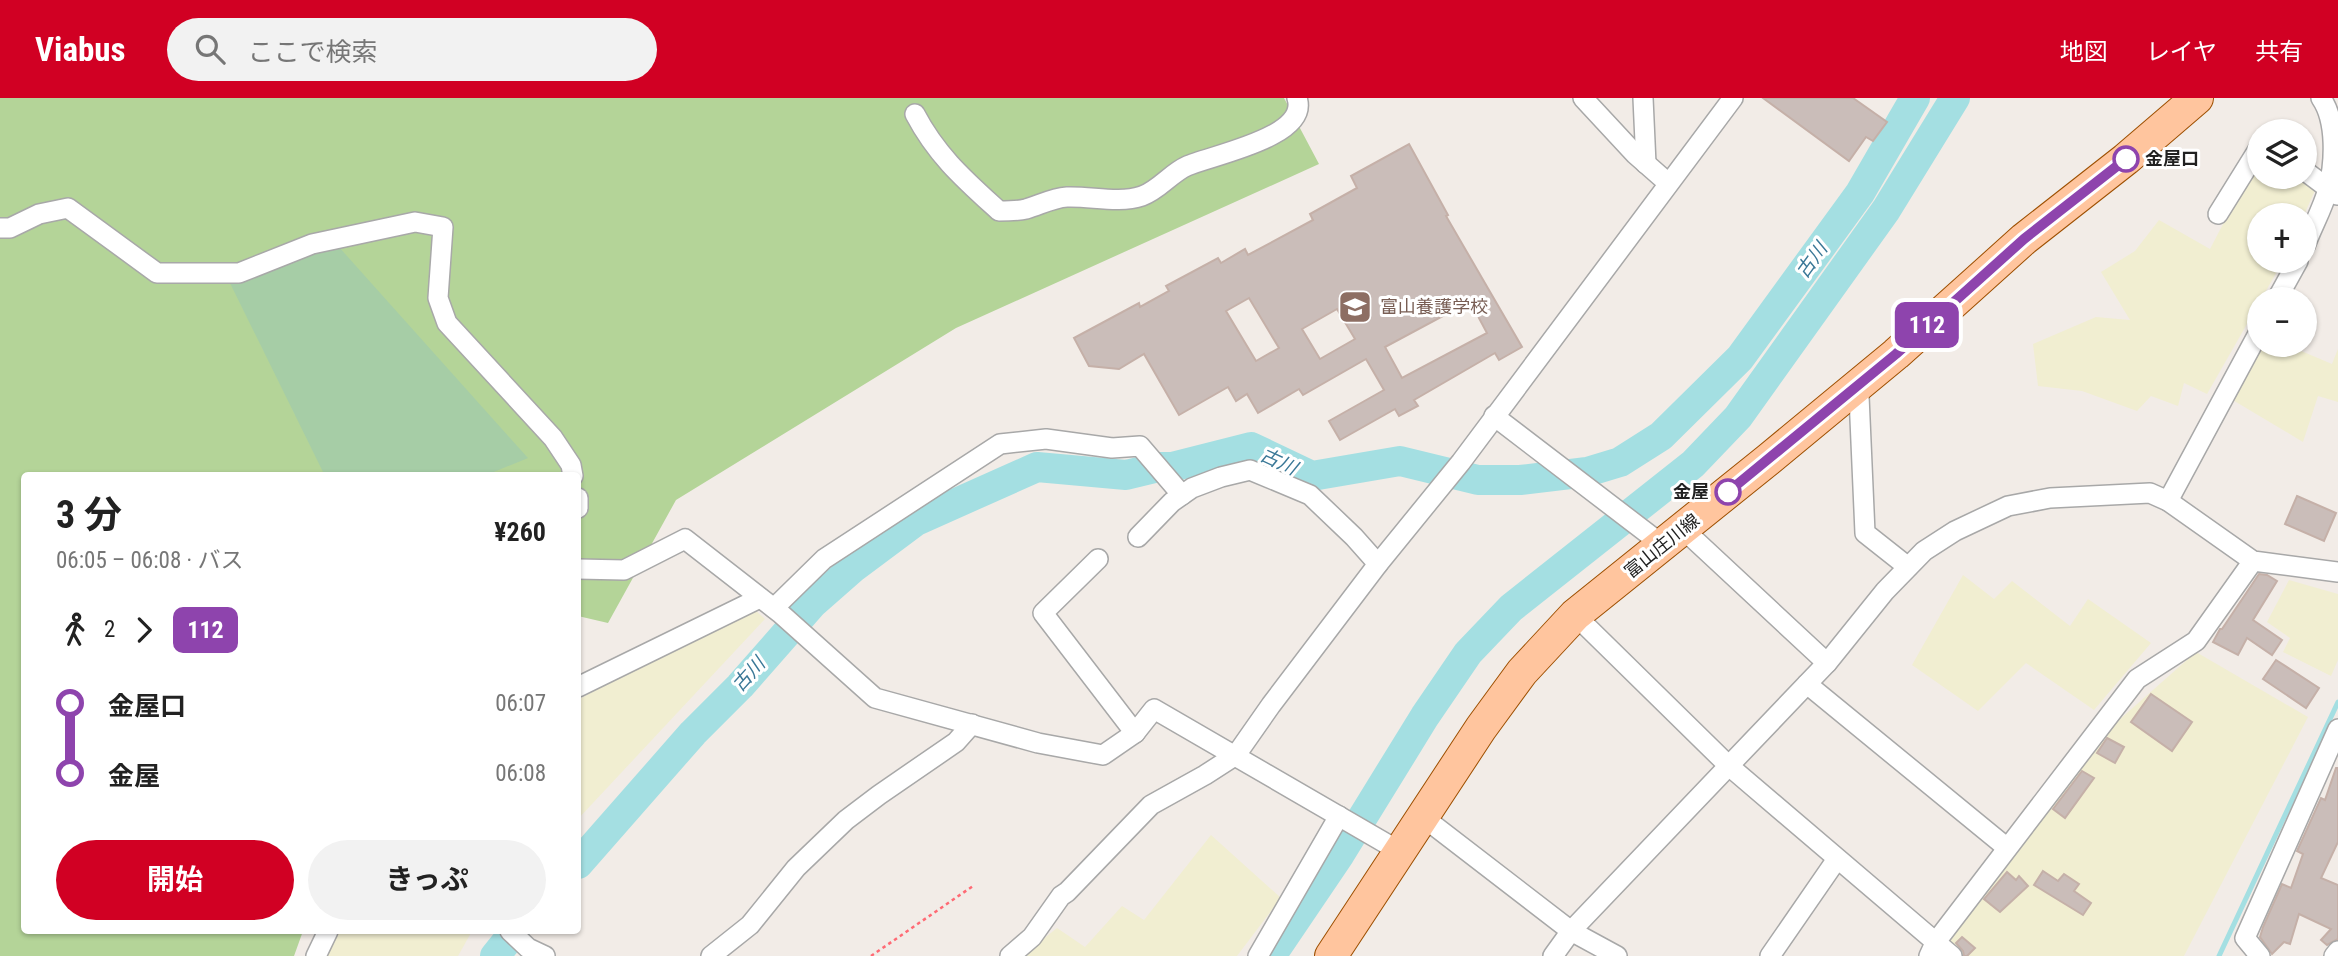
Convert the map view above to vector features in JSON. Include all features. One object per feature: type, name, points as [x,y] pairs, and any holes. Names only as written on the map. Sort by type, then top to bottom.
[{"type":"main road","name":"富山庄川線","points":[[1331,956],[1387,844],[1423,817],[1481,728],[1522,672],[1575,615],[1662,534],[1896,354],[2024,239],[2126,159],[2196,98]]},
{"type":"street","points":[[915,114],[929,141],[955,171],[999,211],[1024,209],[1056,198],[1125,200],[1145,195],[1185,167],[1275,135],[1292,122],[1299,103],[1297,98]]},
{"type":"street","points":[[1583,98],[1668,184]]},
{"type":"street","points":[[1643,98],[1646,164]]},
{"type":"street","points":[[1010,956],[1032,937],[1061,896],[1151,805],[1236,755],[1270,705],[1461,462],[1733,98]]},
{"type":"street","points":[[2317,223],[2333,192],[2329,109],[2321,98]]},
{"type":"street","points":[[2218,214],[2247,167]]},
{"type":"street","points":[[2317,180],[2333,192]]},
{"type":"street","points":[[0,228],[10,228],[39,214],[68,208],[157,273],[239,273],[312,244],[415,222],[443,227],[438,298],[447,323],[553,438],[571,465],[572,472]]},
{"type":"street","points":[[2168,501],[2247,354]]},
{"type":"street","points":[[1853,388],[1859,396],[1865,533],[1908,567]]},
{"type":"street","points":[[1494,416],[1614,507],[1662,534],[1827,663]]},
{"type":"street","points":[[581,686],[771,607],[824,559],[1000,444],[1046,439],[1112,448],[1140,446],[1177,490]]},
{"type":"street","points":[[1138,537],[1177,490],[1250,470],[1310,495],[1354,537],[1378,565]]},
{"type":"street","points":[[1553,956],[1570,931],[1827,663],[1872,606],[1908,567],[1924,551],[1955,531],[2008,506],[2050,498],[2150,493],[2168,501],[2253,561],[2338,572]]},
{"type":"street","points":[[581,569],[624,570],[685,539],[807,637],[875,698],[1038,743],[1103,755],[1135,733],[1154,709],[1387,844]]},
{"type":"street","points":[[1098,559],[1043,613],[1135,733]]},
{"type":"street","points":[[1932,949],[2006,847],[2137,679],[2196,641],[2253,561]]},
{"type":"street","points":[[1575,615],[1729,766],[1837,859],[1932,949],[1952,956]]},
{"type":"street","points":[[1807,684],[2006,847]]},
{"type":"street","points":[[711,956],[750,925],[796,868],[846,820],[956,742],[972,724]]},
{"type":"street","points":[[2260,956],[2245,938],[2338,729]]},
{"type":"street","points":[[1423,817],[1570,931],[1617,956]]},
{"type":"street","points":[[1258,956],[1342,818]]},
{"type":"street","points":[[1770,956],[1837,859]]},
{"type":"street","points":[[316,956],[327,934]]},
{"type":"street","points":[[514,934],[537,952]]},
{"type":"street","points":[[2334,956],[2338,951]]},
{"type":"path","points":[[871,956],[973,886]]},
{"type":"shaded area","points":[[2247,178],[2247,189],[2316,189],[2309,203],[2247,203],[2247,273],[2276,273],[2268,287],[2247,287],[2247,324],[2207,394],[2184,383],[2178,406],[2151,396],[2137,411],[2082,391],[2038,386],[2033,344],[2096,317],[2130,320],[2101,272],[2135,251],[2159,220],[2210,249]]},
{"type":"shaded area","points":[[2338,349],[2338,402],[2318,396],[2303,442],[2231,399],[2255,357],[2315,357],[2332,364]]},
{"type":"shaded area","points":[[1963,575],[1994,599],[2012,581],[2070,626],[2088,599],[2151,643],[2094,710],[2026,663],[1978,711],[1912,665]]},
{"type":"shaded area","points":[[2289,580],[2338,594],[2338,660],[2331,676],[2283,652],[2290,638],[2267,622]]},
{"type":"shaded area","points":[[747,603],[765,619],[581,816],[581,698]]},
{"type":"shaded area","points":[[2196,652],[2308,717],[2184,956],[1961,956],[1946,944],[2102,735]]},
{"type":"shaded area","points":[[1211,835],[1281,898],[1237,956],[1022,956],[1057,928],[1085,947],[1122,906],[1144,920]]},
{"type":"shaded area","points":[[332,934],[470,934],[458,956],[325,956]]},
{"type":"green space","points":[[0,98],[1284,98],[1319,164],[956,328],[676,500],[608,623],[581,617],[581,472],[21,472],[21,934],[302,934],[294,956],[0,956]]},
{"type":"green space","points":[[330,237],[528,458],[494,472],[323,472],[226,275]]},
{"type":"building","points":[[1763,98],[1853,98],[1887,122],[1873,141],[1866,137],[1849,161]]},
{"type":"building","points":[[1409,144],[1448,215],[1446,216],[1522,347],[1499,360],[1495,353],[1414,400],[1418,406],[1399,416],[1395,409],[1340,440],[1329,421],[1384,390],[1366,359],[1303,395],[1299,389],[1258,413],[1247,394],[1236,401],[1228,387],[1179,415],[1144,354],[1119,369],[1089,366],[1074,338],[1139,303],[1140,307],[1169,291],[1166,286],[1218,258],[1221,263],[1245,249],[1248,255],[1313,220],[1310,214],[1357,188],[1351,176]],"holes":[[[1249,298],[1279,348],[1256,361],[1226,311]],[[1467,303],[1469,307],[1472,305],[1487,333],[1402,378],[1385,347]],[[1337,309],[1355,339],[1320,359],[1302,329]]]},
{"type":"building","points":[[2297,496],[2336,513],[2324,541],[2285,524]]},
{"type":"building","points":[[2259,574],[2277,581],[2253,620],[2282,640],[2272,655],[2247,638],[2238,655],[2213,642]]},
{"type":"building","points":[[2276,660],[2319,688],[2306,708],[2263,679]]},
{"type":"building","points":[[2151,694],[2192,722],[2172,751],[2131,722]]},
{"type":"building","points":[[2107,738],[2124,747],[2115,763],[2097,753]]},
{"type":"building","points":[[2336,768],[2338,842],[2321,878],[2338,885],[2338,939],[2327,945],[2321,940],[2331,929],[2299,914],[2290,944],[2284,942],[2272,954],[2260,937],[2263,927],[2282,884],[2291,888],[2303,854],[2297,851],[2321,798],[2325,800]]},
{"type":"building","points":[[2082,771],[2094,778],[2065,818],[2053,809]]},
{"type":"building","points":[[2043,871],[2058,881],[2064,874],[2079,884],[2074,891],[2091,903],[2083,915],[2034,885]]},
{"type":"building","points":[[2007,872],[2016,880],[2019,876],[2028,886],[2000,912],[1984,899]]},
{"type":"building","points":[[1962,937],[1975,948],[1967,956],[1964,956],[1956,943]]},
{"type":"waterway","name":"古川","points":[[581,861],[693,733],[740,686],[812,604],[853,568],[916,521],[1037,467],[1126,475],[1159,467],[1172,467],[1251,447],[1312,476],[1400,461],[1478,480],[1520,480],[1587,472],[1620,462],[1661,436],[1740,358],[1860,193],[1915,98]]},
{"type":"waterway","points":[[1271,956],[1340,854],[1425,716],[1468,653],[1511,608],[1693,464],[1738,417],[1886,210],[1955,98]]},
{"type":"waterway","points":[[2219,956],[2338,702]]},
{"type":"waterway","name":"古川","points":[[495,956],[513,934]]},
{"type":"bus line","name":"112","points":[[1728,492],[1896,354],[2024,239],[2126,159]]},
{"type":"place","name":"金屋口","points":[[2126,159]]},
{"type":"place","name":"富山養護学校","points":[[1355,307]]},
{"type":"place","name":"金屋","points":[[1728,492]]}]
